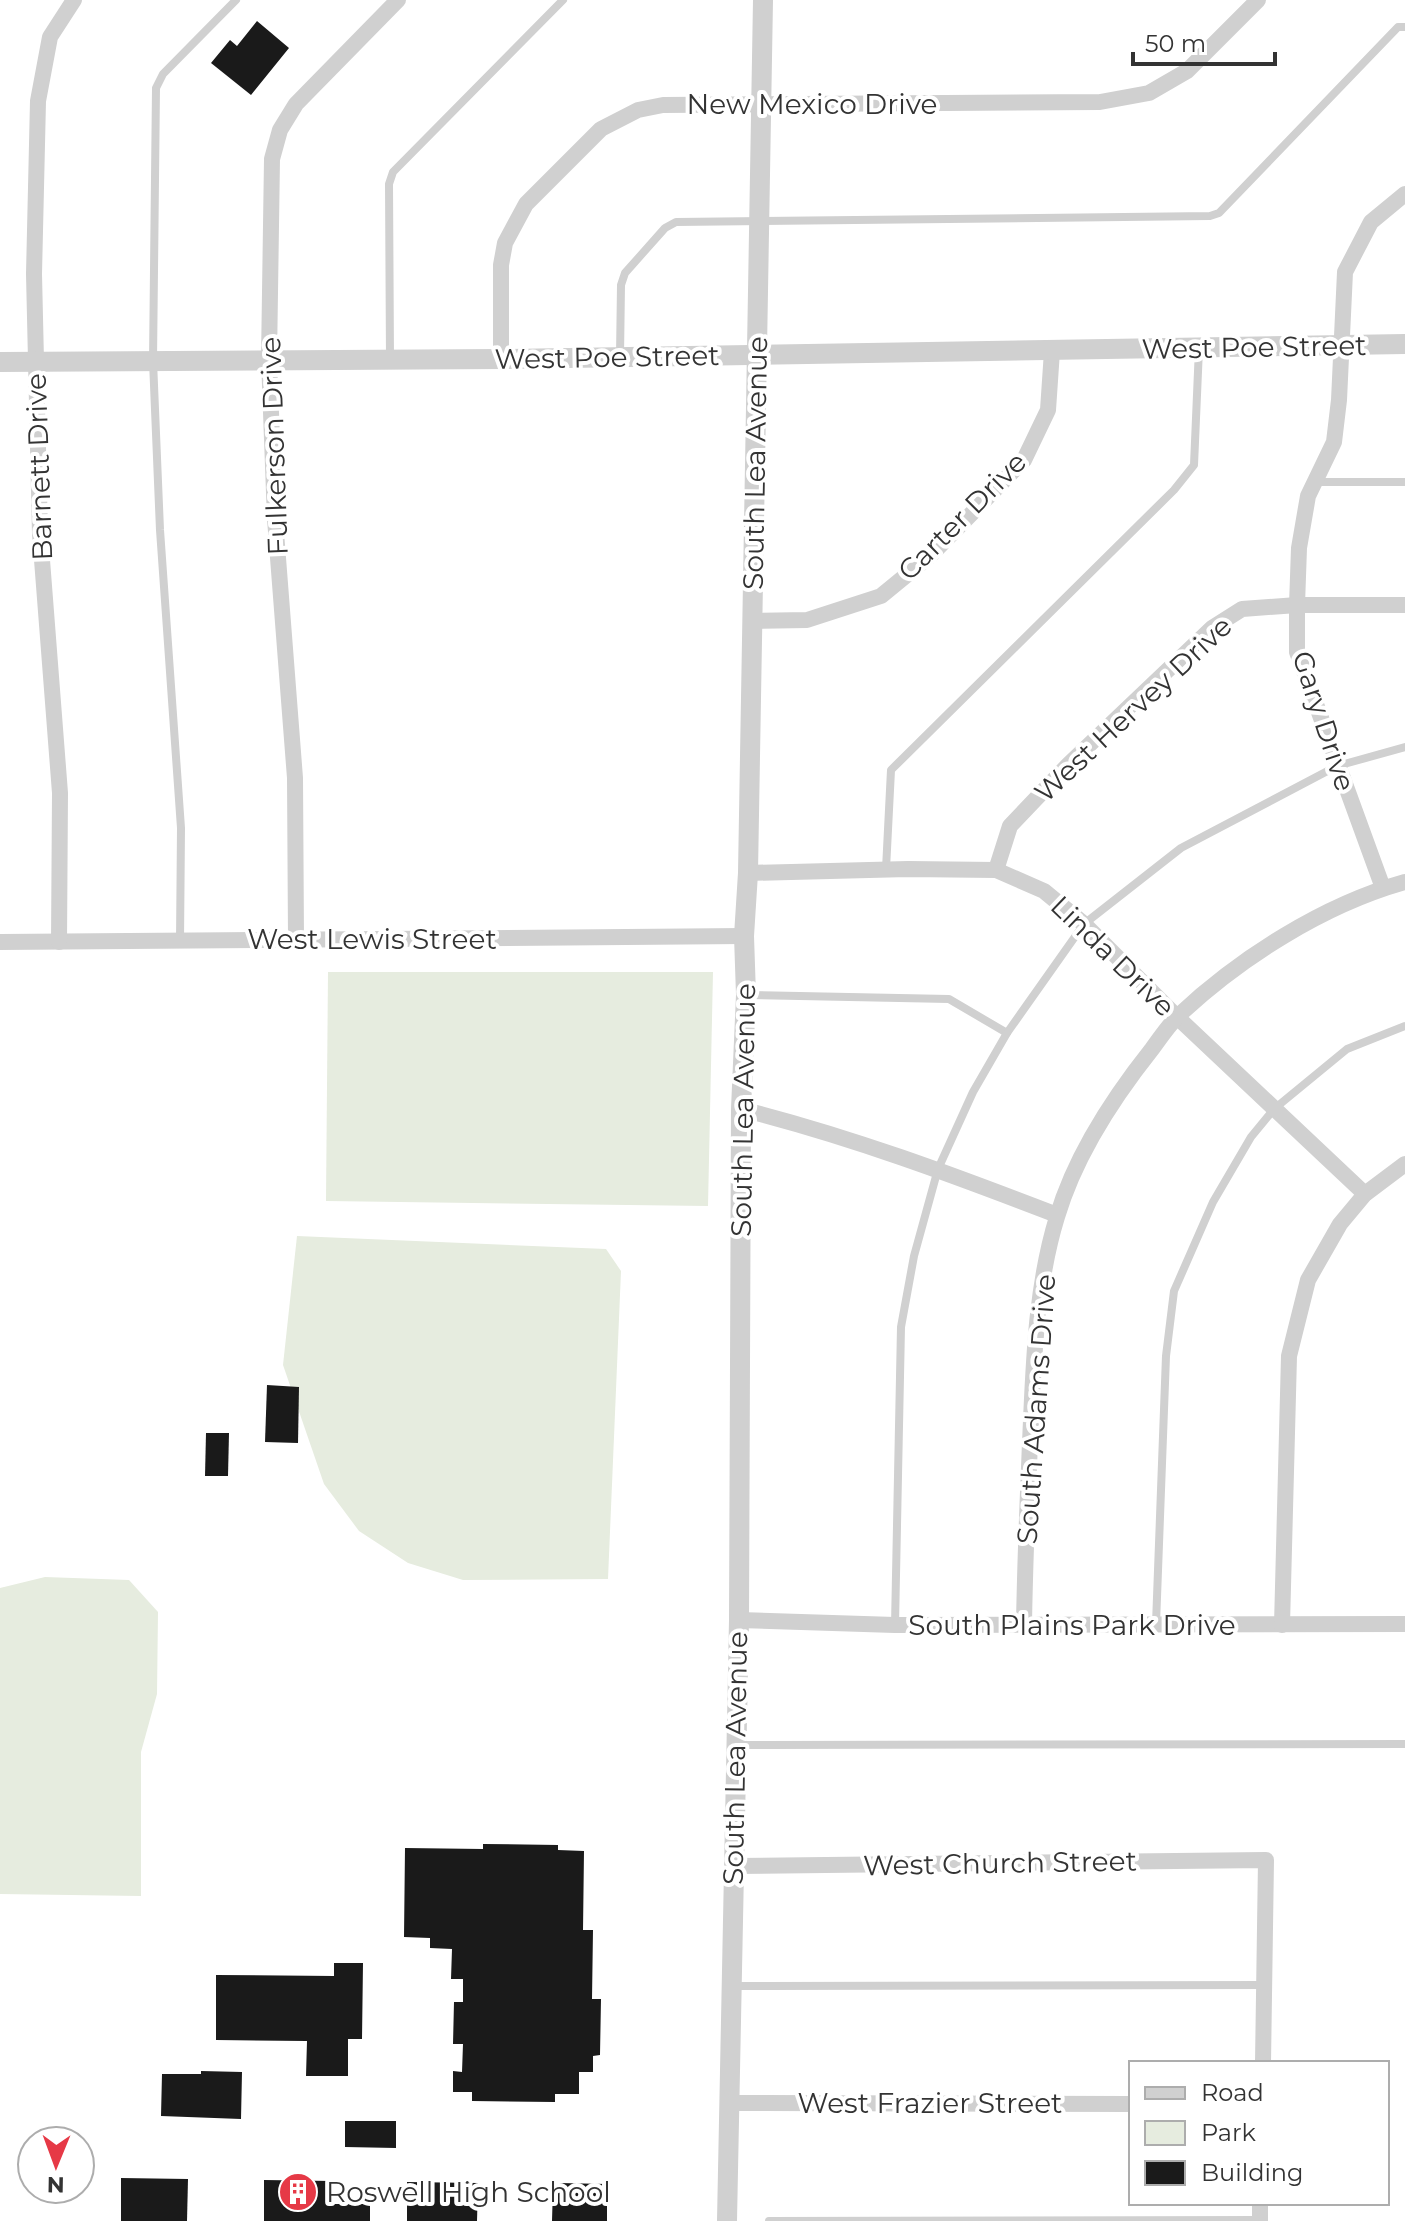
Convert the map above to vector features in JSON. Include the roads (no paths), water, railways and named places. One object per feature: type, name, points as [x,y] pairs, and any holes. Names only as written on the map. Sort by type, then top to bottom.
[{"type":"street","name":"Barnett Drive","points":[[59,942],[60,793],[40,534],[34,361],[38,101],[50,37],[74,0]]},
{"type":"street","name":"Fulkerson Drive","points":[[296,939],[295,778],[275,519],[269,359],[272,159],[280,130],[296,104],[398,0]]},
{"type":"street","name":"South Lea Avenue","points":[[727,2221],[734,1745],[739,1620],[741,1109],[746,995],[744,936],[748,873],[763,0]]},
{"type":"street","name":"New Mexico Drive","points":[[501,359],[501,265],[505,243],[526,204],[601,129],[638,110],[663,105],[1100,102],[1149,93],[1187,71],[1258,0]]},
{"type":"street","name":"Gary Drive","points":[[1383,888],[1297,652],[1297,605],[1299,548],[1308,496],[1334,442],[1345,272],[1371,222],[1405,194]]},
{"type":"street","name":"West Poe Street","points":[[0,362],[501,359],[1405,344]]},
{"type":"street","name":"Carter Drive","points":[[753,621],[807,620],[881,596],[931,555],[1024,460],[1048,410],[1052,351]]},
{"type":"street","name":"West Hervey Drive","points":[[996,870],[1010,826],[1069,764],[1212,628],[1242,609],[1297,605],[1405,605]]},
{"type":"street","name":"Linda Drive","points":[[748,873],[996,870],[1044,891],[1084,924],[1177,1017],[1365,1194]]},
{"type":"street","name":"South Adams Drive","points":[[1024,1625],[1034,1356],[1042,1279],[1057,1215],[1092,1135],[1130,1076],[1177,1017],[1241,966],[1309,921],[1332,908],[1405,882]]},
{"type":"street","name":"West Lewis Street","points":[[0,942],[744,936]]},
{"type":"street","points":[[741,1109],[816,1128],[938,1169],[1057,1215]]},
{"type":"street","points":[[1282,1625],[1289,1356],[1308,1280],[1340,1224],[1365,1194],[1405,1164]]},
{"type":"street","name":"South Plains Park Drive","points":[[739,1620],[895,1625],[1405,1624]]},
{"type":"street","name":"West Church Street","points":[[733,1866],[1266,1860],[1264,1985]]},
{"type":"street","points":[[1263,2061],[1264,1985]]},
{"type":"street","name":"West Frazier Street","points":[[729,2103],[1129,2104]]},
{"type":"lane","points":[[180,941],[181,828],[160,530],[153,361],[156,88],[163,74],[236,0]]},
{"type":"lane","points":[[390,359],[389,184],[393,172],[563,0]]},
{"type":"lane","points":[[620,357],[621,285],[625,273],[665,228],[676,222],[1210,216],[1219,213],[1398,27],[1405,27]]},
{"type":"lane","points":[[886,870],[891,770],[1174,490],[1194,465],[1199,347]]},
{"type":"lane","points":[[1315,482],[1405,482]]},
{"type":"lane","points":[[895,1625],[901,1327],[914,1256],[938,1169],[973,1092],[1007,1033],[1084,924],[1181,848],[1337,766],[1405,747]]},
{"type":"lane","points":[[746,995],[949,999],[1007,1033]]},
{"type":"lane","points":[[1156,1625],[1166,1356],[1174,1291],[1213,1202],[1251,1137],[1274,1109],[1347,1049],[1405,1026]]},
{"type":"lane","points":[[734,1745],[1405,1744]]},
{"type":"lane","points":[[731,1986],[1264,1985]]},
{"type":"lane","points":[[769,2221],[1260,2221]]},
{"type":"place","name":"Roswell High School","points":[[298,2192]]}]
